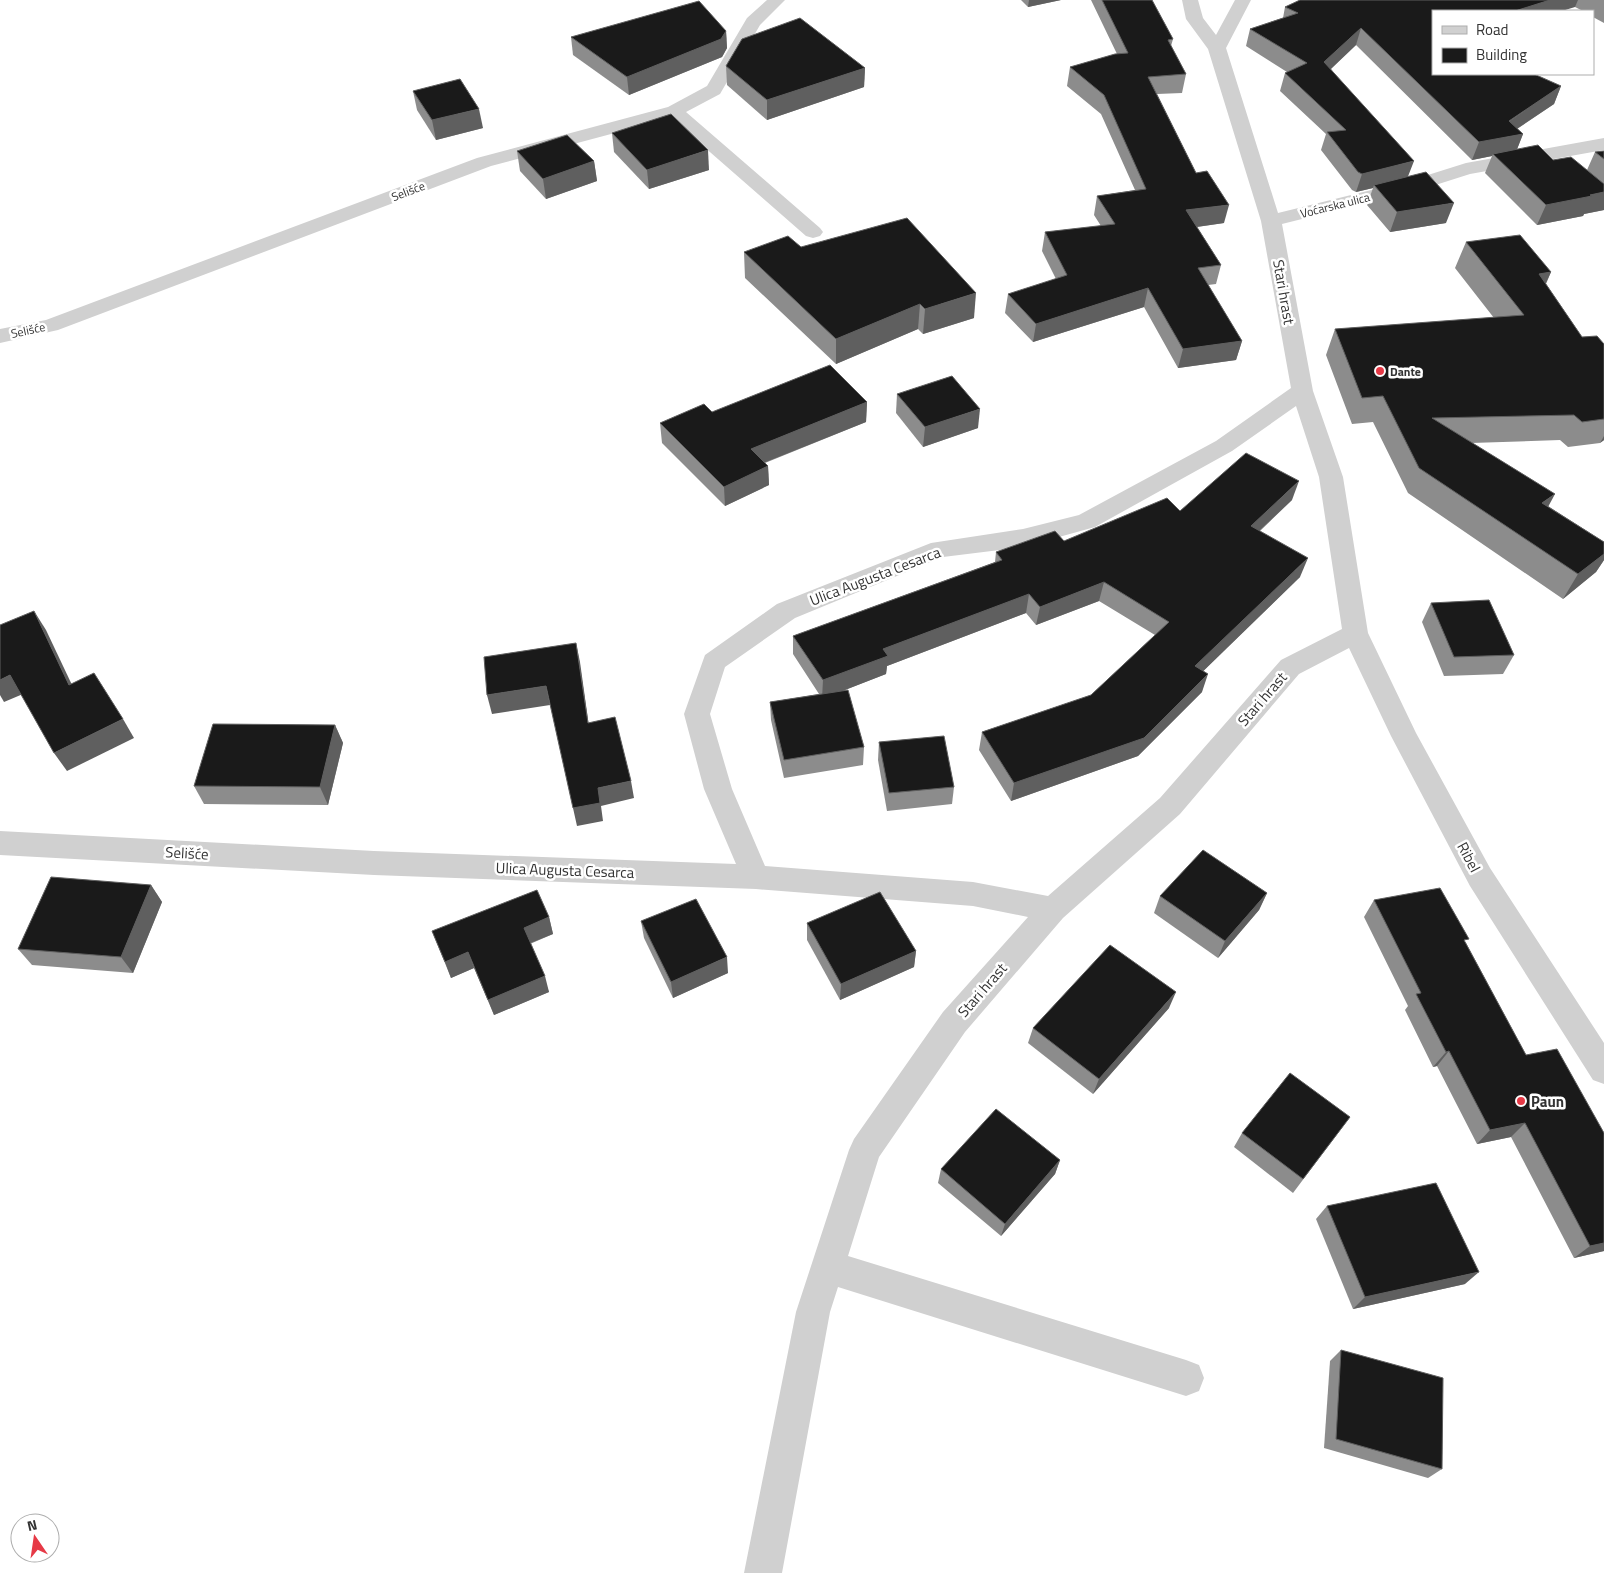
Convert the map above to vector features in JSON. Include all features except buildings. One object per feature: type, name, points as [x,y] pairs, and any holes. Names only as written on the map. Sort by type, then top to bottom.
[{"type":"street","name":"Selišće","points":[[0,336],[51,325],[484,162],[674,111],[714,90],[754,22],[777,0]]},
{"type":"street","points":[[1190,0],[1195,19],[1216,48],[1243,0]]},
{"type":"street","name":"Stari hrast","points":[[763,1573],[813,1312],[865,1150],[954,1022],[1052,909],[1170,806],[1290,666],[1355,633],[1331,476],[1302,391],[1272,221],[1216,48]]},
{"type":"street","points":[[674,111],[813,232]]},
{"type":"street","name":"Voćarska ulica","points":[[1272,221],[1419,184],[1466,169],[1604,144]]},
{"type":"street","points":[[1550,154],[1570,171]]},
{"type":"street","name":"Ulica Augusta Cesarca","points":[[756,876],[718,790],[697,714],[714,662],[786,611],[940,549],[1023,538],[1087,521],[1224,446],[1302,391]]},
{"type":"street","name":"Ribel","points":[[1355,633],[1404,736],[1480,877],[1604,1070]]},
{"type":"street","name":"Selišće","points":[[0,843],[374,863]]},
{"type":"street","name":"Ulica Augusta Cesarca","points":[[374,863],[756,876],[973,894],[1052,909]]},
{"type":"street","points":[[827,1267],[1186,1378]]},
{"type":"place","name":"Dante","points":[[1380,371]]},
{"type":"place","name":"Paun","points":[[1521,1101]]}]
